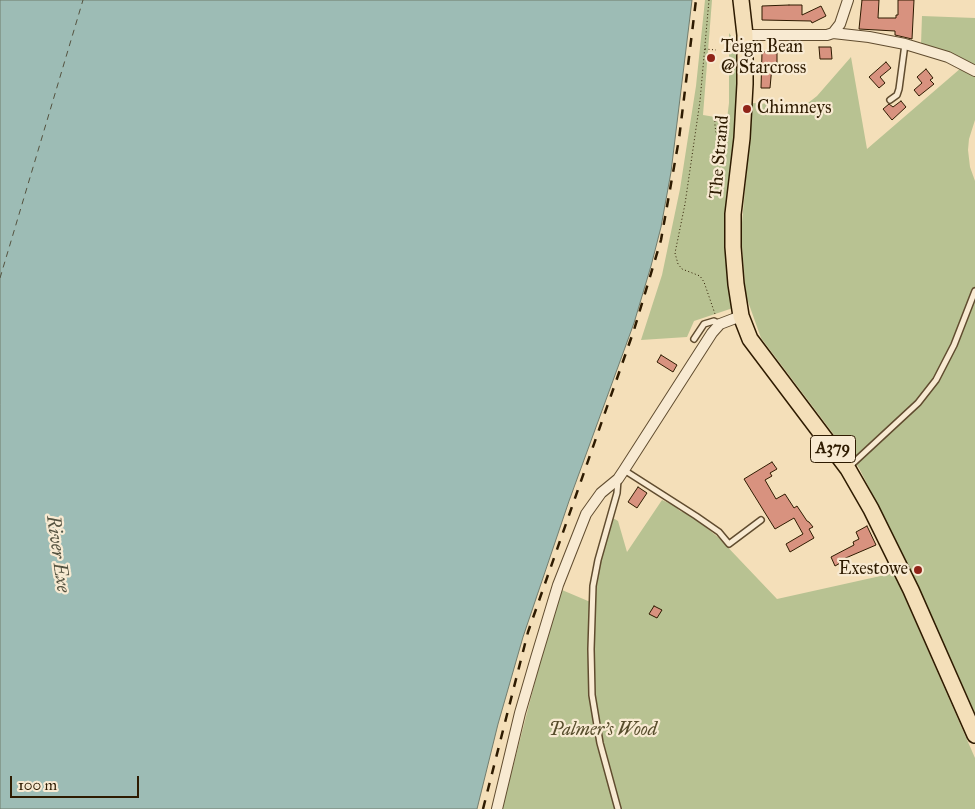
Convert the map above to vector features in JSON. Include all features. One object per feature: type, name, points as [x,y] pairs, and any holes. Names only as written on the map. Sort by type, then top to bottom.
[{"type":"main road","name":"The Strand","points":[[741,0],[745,35],[742,138],[734,214],[733,247],[741,316]]},
{"type":"main road","name":"A379","points":[[741,316],[750,339],[848,468],[871,509],[912,590],[975,735]]},
{"type":"street","points":[[833,33],[840,24],[848,0]]},
{"type":"street","points":[[745,35],[827,35],[833,33],[869,37],[905,44],[948,57],[975,70]]},
{"type":"street","points":[[497,809],[520,713],[558,585],[586,514],[601,493],[621,475],[720,324],[741,316]]},
{"type":"lane","points":[[890,100],[897,95],[899,89],[905,44]]},
{"type":"lane","points":[[848,468],[918,403],[936,380],[954,345],[975,291]]},
{"type":"lane","points":[[694,340],[704,324],[714,321],[720,324]]},
{"type":"lane","points":[[618,809],[600,743],[592,695],[591,649],[593,586],[598,560],[621,475],[704,521],[719,532],[729,544],[761,520]]},
{"type":"path","points":[[709,0],[693,150],[685,204],[676,243],[675,259],[682,268],[700,276],[720,324]]},
{"type":"path","points":[[704,49],[716,50]]},
{"type":"path","points":[[715,114],[721,164]]},
{"type":"green space","points":[[705,0],[712,0],[703,115],[727,119],[729,103],[729,33],[739,47],[736,307],[694,321],[687,337],[641,340],[662,275],[680,189],[696,86]]},
{"type":"green space","points":[[922,16],[975,18],[975,68],[921,44]]},
{"type":"green space","points":[[851,57],[867,149],[961,68],[975,74],[975,120],[969,139],[968,150],[970,167],[975,181],[975,713],[913,575],[859,468],[761,338],[746,296],[741,234],[749,144],[750,103],[797,105],[808,103],[817,96]]},
{"type":"green space","name":"Palmer's Wood","points":[[662,500],[675,506],[680,511],[691,515],[719,538],[777,599],[894,573],[975,758],[975,809],[502,809],[542,655],[562,590],[595,602],[600,562],[613,518],[618,521],[627,552]]},
{"type":"water","name":"River Exe","points":[[0,0],[692,0],[671,172],[661,227],[651,266],[634,323],[569,501],[523,637],[498,724],[477,809],[0,809]]},
{"type":"building","points":[[862,0],[879,0],[878,18],[896,18],[896,15],[898,15],[898,0],[914,0],[912,39],[895,35],[895,31],[859,29]]},
{"type":"building","points":[[802,5],[802,15],[821,6],[826,16],[812,23],[811,21],[762,20],[762,6]]},
{"type":"building","points":[[819,47],[831,47],[832,59],[820,59]]},
{"type":"building","points":[[777,51],[777,66],[772,66],[770,88],[761,88],[762,52]]},
{"type":"building","points":[[886,62],[891,68],[880,77],[885,83],[879,88],[869,77]]},
{"type":"building","points":[[926,69],[933,78],[930,80],[934,84],[919,96],[914,90],[922,83],[917,77]]},
{"type":"building","points":[[901,101],[906,107],[892,120],[883,109],[889,104],[893,107]]},
{"type":"building","points":[[661,355],[677,365],[673,372],[657,362]]},
{"type":"building","points":[[772,462],[777,469],[770,473],[772,476],[765,480],[776,499],[785,494],[794,508],[797,506],[813,527],[809,529],[814,538],[790,552],[786,544],[803,534],[794,518],[775,529],[744,479]]},
{"type":"building","points":[[638,487],[647,493],[637,508],[628,502]]},
{"type":"building","points":[[867,526],[876,545],[841,560],[842,562],[835,566],[831,557],[854,545],[853,542],[859,539],[856,532]]},
{"type":"building","points":[[654,606],[662,610],[657,618],[649,614]]},
{"type":"ferry route","points":[[0,278],[83,0]]},
{"type":"railway","points":[[483,809],[528,632],[634,330],[661,240],[679,139],[696,0]]},
{"type":"place","name":"Teign Bean @ Starcross","points":[[711,58]]},
{"type":"place","name":"Chimneys","points":[[747,109]]},
{"type":"place","name":"Exestowe","points":[[918,570]]}]
